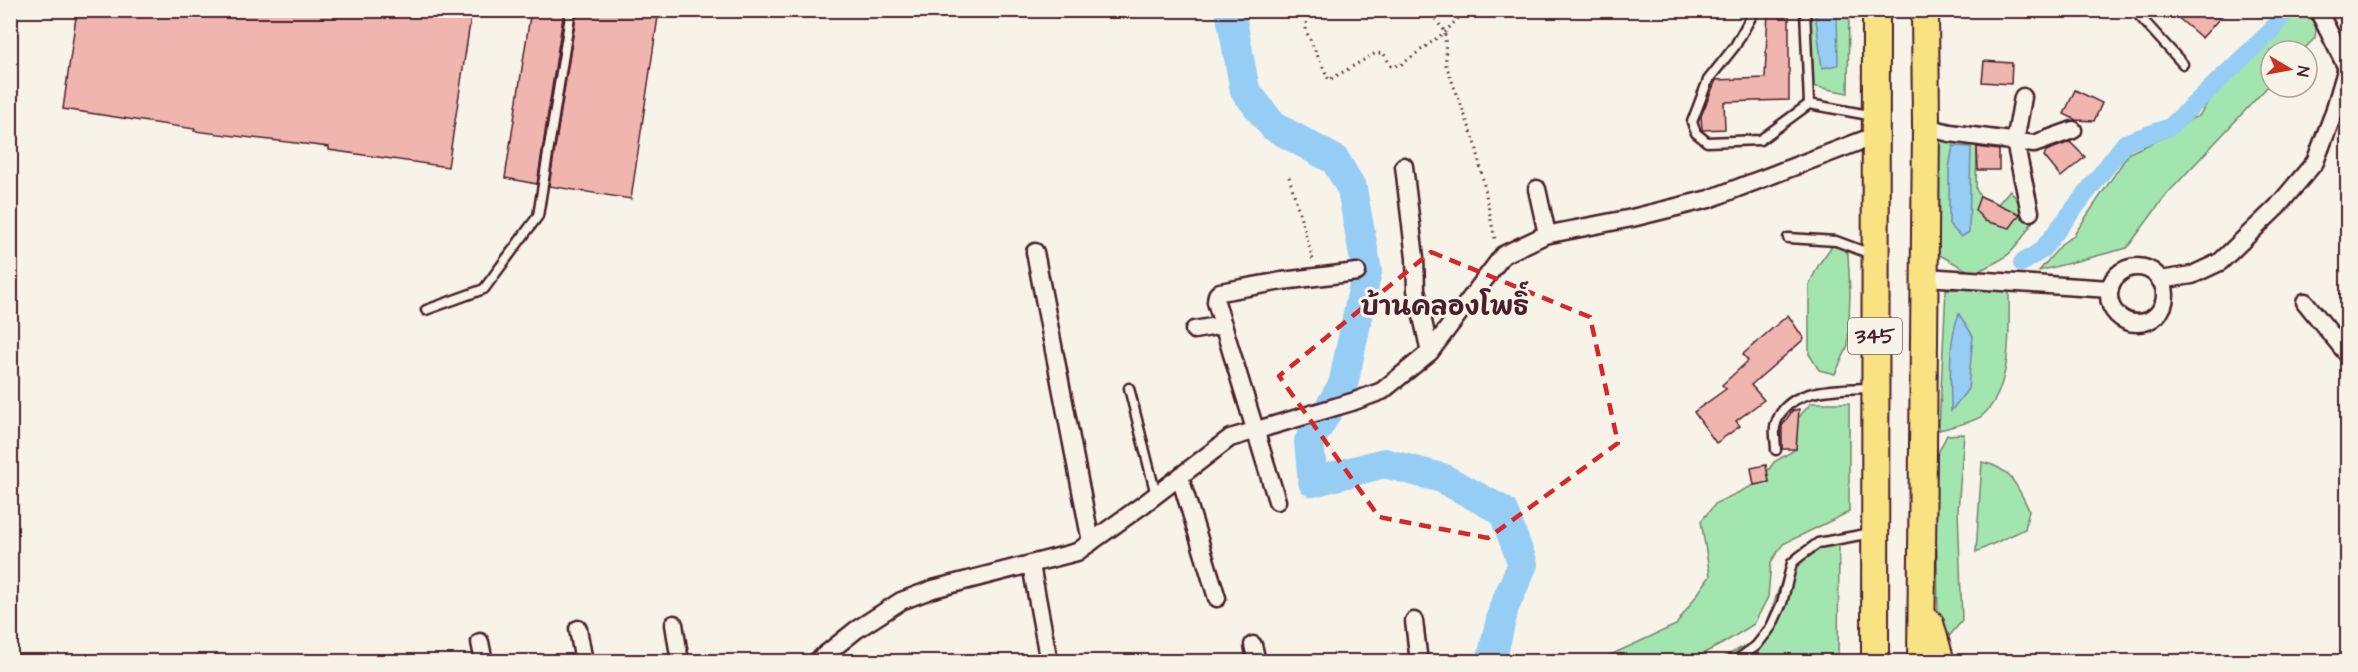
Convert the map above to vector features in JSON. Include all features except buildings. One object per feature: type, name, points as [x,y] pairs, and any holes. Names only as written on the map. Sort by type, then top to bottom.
[{"type":"main road","name":"345","points":[[1875,662],[1874,126],[1876,10]]},
{"type":"main road","name":"345","points":[[1921,662],[1925,277],[1938,130],[1929,14]]},
{"type":"main road","points":[[1922,591],[1941,662]]},
{"type":"street","points":[[2160,279],[2192,275],[2220,262],[2277,207],[2315,162],[2333,115],[2347,65],[2318,10]]},
{"type":"street","points":[[2023,97],[2015,142],[2030,212]]},
{"type":"street","points":[[816,662],[856,630],[901,601],[933,589],[1077,552],[1230,438],[1382,391],[1430,352],[1503,255],[1547,234],[1632,218],[1709,199],[1874,126]]},
{"type":"street","points":[[1938,130],[2034,144],[2073,130]]},
{"type":"street","points":[[1404,166],[1415,258],[1416,290],[1430,352]]},
{"type":"street","points":[[1537,189],[1547,234]]},
{"type":"street","points":[[1035,252],[1091,542]]},
{"type":"street","points":[[2146,268],[2160,279],[2165,297],[2163,305],[2151,319],[2134,323],[2118,315],[2110,298],[2110,289],[2120,273],[2128,269],[2146,268]]},
{"type":"street","points":[[1277,501],[1216,302],[1217,295],[1220,292],[1282,280],[1357,272]]},
{"type":"street","points":[[1925,277],[2110,289]]},
{"type":"street","points":[[2305,302],[2348,355]]},
{"type":"street","points":[[1194,330],[1223,325]]},
{"type":"street","points":[[1180,477],[1217,598]]},
{"type":"street","points":[[1031,565],[1049,662]]},
{"type":"street","points":[[1414,621],[1419,662]]},
{"type":"street","points":[[675,624],[680,662]]},
{"type":"street","points":[[578,629],[584,662]]},
{"type":"street","points":[[480,642],[484,662]]},
{"type":"lane","points":[[426,310],[484,289],[538,216],[571,10]]},
{"type":"lane","points":[[1755,10],[1736,46],[1708,80],[1692,122],[1696,134],[1701,139],[1713,142],[1760,140],[1809,104]]},
{"type":"lane","points":[[1805,10],[1809,104]]},
{"type":"lane","points":[[2134,10],[2183,64]]},
{"type":"lane","points":[[1809,104],[1874,126]]},
{"type":"lane","points":[[1788,238],[1836,242],[1875,255]]},
{"type":"lane","points":[[1129,388],[1156,495]]},
{"type":"lane","points":[[1776,450],[1775,428],[1782,411],[1793,402],[1821,390],[1875,388]]},
{"type":"lane","points":[[1734,662],[1756,646],[1770,627],[1782,603],[1792,563],[1818,543],[1875,532]]},
{"type":"path","points":[[1307,10],[1306,32],[1329,80],[1376,53],[1384,54],[1391,66],[1401,65],[1445,32],[1466,10]]},
{"type":"path","points":[[1428,10],[1445,32],[1446,65],[1476,145],[1495,240],[1503,255]]},
{"type":"path","points":[[1289,177],[1317,277]]},
{"type":"highlighted area","points":[[1431,252],[1590,317],[1618,443],[1488,538],[1379,517],[1279,376]]},
{"type":"green space","points":[[1804,11],[1849,11],[1848,93],[1806,85]]},
{"type":"green space","points":[[2287,11],[2318,11],[2314,39],[2263,39]]},
{"type":"green space","points":[[2259,43],[2259,96],[2167,194],[2127,248],[2039,271],[2063,243],[2074,235],[2129,153],[2172,134],[2191,119],[2199,116],[2225,75]]},
{"type":"green space","points":[[1940,132],[1977,142],[1976,189],[1980,196],[1998,204],[2010,190],[2033,221],[2015,248],[2008,254],[1994,264],[1972,273],[1936,253],[1935,156]]},
{"type":"green space","points":[[1842,245],[1848,254],[1850,293],[1848,346],[1835,374],[1819,370],[1809,354],[1809,285],[1819,264],[1832,246]]},
{"type":"green space","points":[[1946,289],[2009,290],[2009,339],[2000,389],[1993,403],[1980,418],[1939,430]]},
{"type":"green space","points":[[1811,403],[1849,403],[1849,512],[1783,544],[1771,562],[1768,597],[1754,624],[1722,644],[1688,661],[1595,662],[1676,625],[1710,576],[1701,521],[1716,503],[1754,485],[1769,482],[1767,472],[1774,462],[1796,449],[1798,418]]},
{"type":"green space","points":[[1964,434],[1958,510],[1962,621],[1946,640],[1938,612],[1934,509],[1935,459],[1947,435]]},
{"type":"green space","points":[[1982,462],[2000,469],[2012,479],[2029,510],[2025,529],[1976,552]]},
{"type":"green space","points":[[1829,540],[1839,543],[1838,661],[1714,662],[1762,637],[1783,577],[1803,547]]},
{"type":"water","points":[[1815,11],[1837,11],[1838,65],[1822,68]]},
{"type":"water","points":[[1953,146],[1971,147],[1969,232],[1961,237],[1949,224],[1949,168]]},
{"type":"water","points":[[1959,314],[1973,336],[1968,389],[1951,411],[1951,349]]},
{"type":"waterway","points":[[1230,10],[1245,90],[1273,126],[1335,160],[1352,189],[1367,271],[1343,385],[1309,442],[1313,482],[1384,463],[1442,478],[1503,511],[1523,564],[1504,607],[1491,662]]},
{"type":"waterway","points":[[2022,263],[2042,250],[2125,143],[2170,127],[2270,32],[2287,10]]},
{"type":"district","name":"บ้านคลองโพธิ์","points":[[1445,307]]}]
